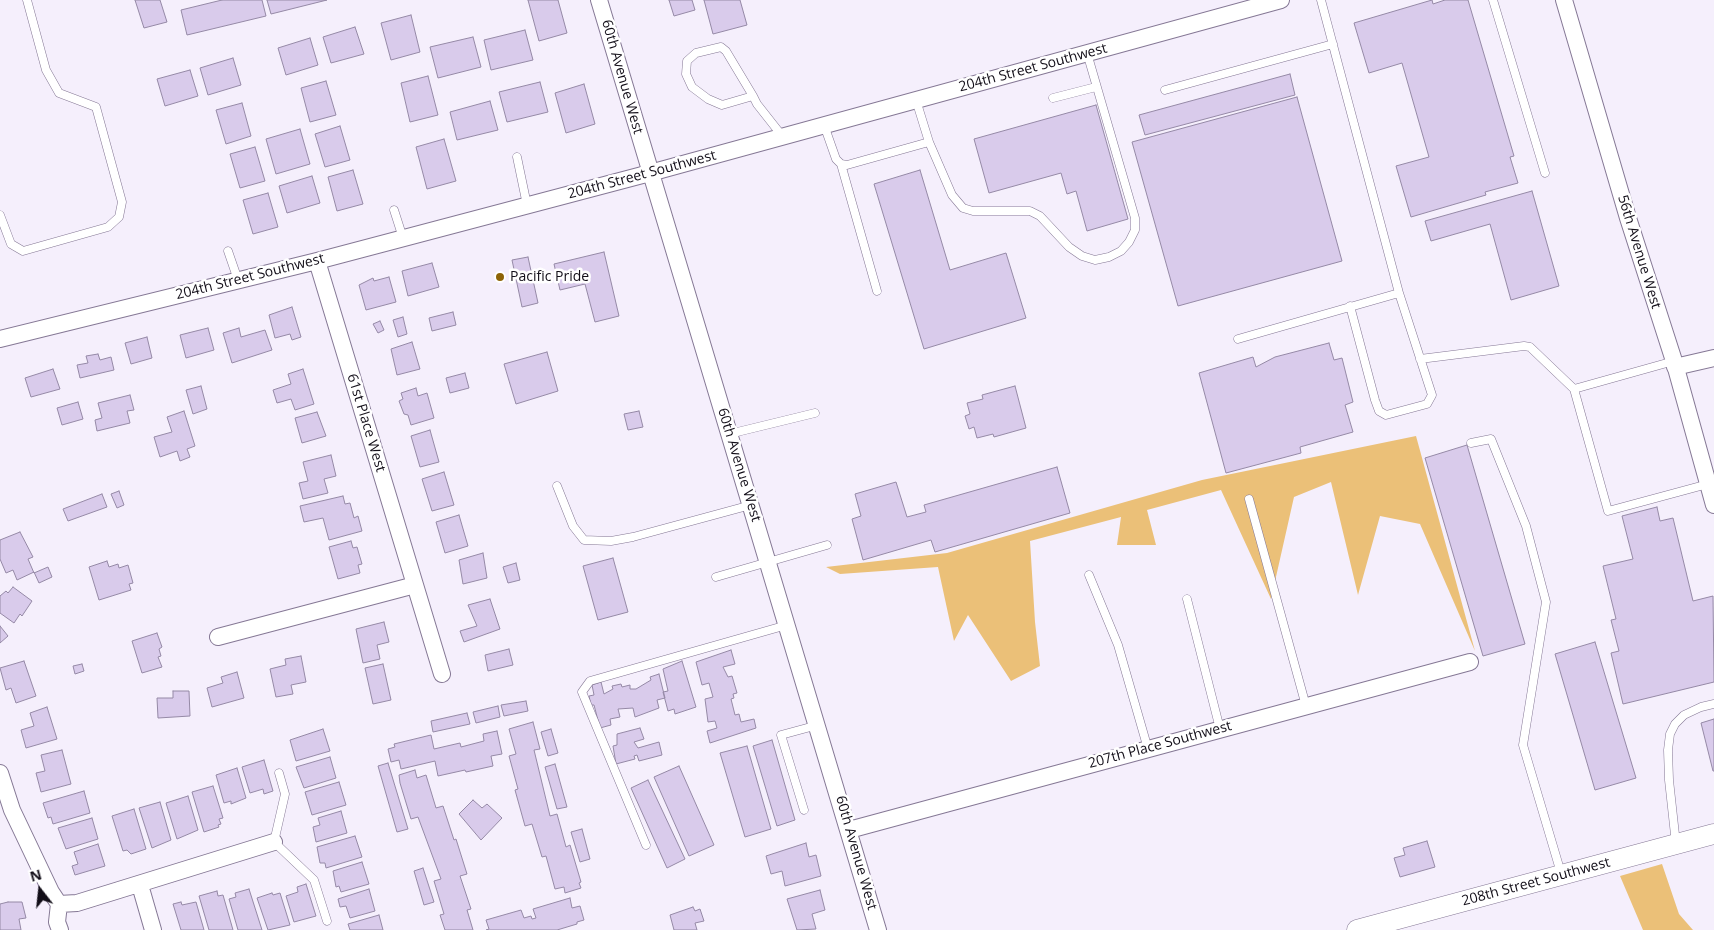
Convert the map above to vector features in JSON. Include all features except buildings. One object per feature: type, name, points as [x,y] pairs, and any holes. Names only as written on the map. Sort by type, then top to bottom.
[{"type":"street","name":"60th Avenue West","points":[[599,0],[878,930]]},
{"type":"street","name":"204th Street Southwest","points":[[0,339],[317,261],[650,173],[1281,0]]},
{"type":"street","name":"56th Avenue West","points":[[1564,0],[1628,218],[1674,364],[1714,505]]},
{"type":"street","name":"61st Place West","points":[[317,261],[442,674]]},
{"type":"street","points":[[1674,364],[1714,358]]},
{"type":"street","points":[[218,637],[415,585]]},
{"type":"street","name":"207th Place Southwest","points":[[849,830],[1470,662]]},
{"type":"street","points":[[0,774],[12,810],[51,892],[59,904],[57,922],[60,930]]},
{"type":"street","name":"208th Street Southwest","points":[[1357,930],[1714,834]]},
{"type":"street","points":[[59,904],[77,903],[140,885],[274,842]]},
{"type":"street","points":[[140,885],[153,930]]},
{"type":"lane","points":[[0,215],[11,244],[23,251],[108,228],[119,217],[122,202],[96,107],[59,93],[46,70],[27,0]]},
{"type":"lane","points":[[1322,0],[1399,293],[1432,395],[1427,404],[1386,416],[1379,411],[1350,306]]},
{"type":"lane","points":[[1493,0],[1545,173]]},
{"type":"lane","points":[[1165,90],[1333,44]]},
{"type":"lane","points":[[753,96],[722,105],[708,99],[692,87],[686,74],[688,60],[696,53],[722,47],[753,96],[782,136]]},
{"type":"lane","points":[[916,100],[929,142],[952,195],[963,208],[974,211],[1030,211],[1040,216],[1069,247],[1082,256],[1095,260],[1109,257],[1121,251],[1130,242],[1135,230],[1134,218],[1086,53]]},
{"type":"lane","points":[[1053,98],[1096,87]]},
{"type":"lane","points":[[824,125],[836,159],[841,164],[877,291]]},
{"type":"lane","points":[[841,164],[848,165],[929,142]]},
{"type":"lane","points":[[517,157],[527,205]]},
{"type":"lane","points":[[394,210],[402,238]]},
{"type":"lane","points":[[228,251],[238,280]]},
{"type":"lane","points":[[1238,340],[1399,293]]},
{"type":"lane","points":[[1420,359],[1524,346],[1530,347],[1574,389],[1608,511],[1708,484]]},
{"type":"lane","points":[[1574,389],[1674,364]]},
{"type":"lane","points":[[729,434],[815,413]]},
{"type":"lane","points":[[1471,443],[1491,439],[1526,526],[1546,602],[1523,745],[1561,875]]},
{"type":"lane","points":[[557,486],[573,526],[584,540],[611,541],[634,537],[750,504]]},
{"type":"lane","points":[[1249,499],[1306,706]]},
{"type":"lane","points":[[716,577],[827,544]]},
{"type":"lane","points":[[1089,575],[1118,645],[1148,749]]},
{"type":"lane","points":[[1187,599],[1220,729]]},
{"type":"lane","points":[[646,845],[582,692],[590,681],[787,625]]},
{"type":"lane","points":[[1676,844],[1668,780],[1670,734],[1675,724],[1684,715],[1701,707],[1714,704]]},
{"type":"lane","points":[[804,810],[781,735],[818,725]]},
{"type":"lane","points":[[279,773],[284,794],[274,842],[314,880],[327,921]]},
{"type":"shaded area","points":[[1416,436],[1475,651],[1420,524],[1380,516],[1358,595],[1331,482],[1294,497],[1271,599],[1221,490],[1147,510],[1156,545],[1117,545],[1121,517],[1030,541],[1040,666],[1011,681],[968,615],[954,641],[938,567],[840,574],[826,567],[947,553],[1202,480]]},
{"type":"shaded area","points":[[1662,864],[1679,914],[1693,930],[1643,930],[1620,876]]},
{"type":"place","name":"Pacific Pride","points":[[500,277]]}]
